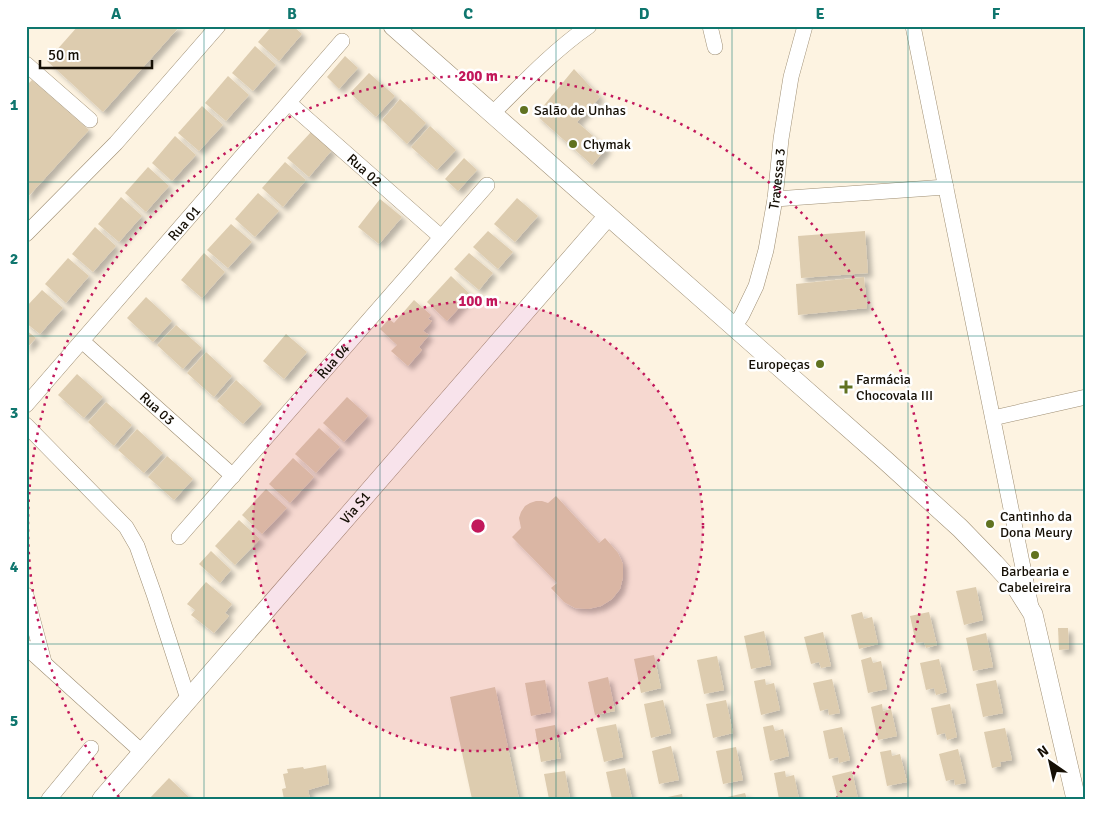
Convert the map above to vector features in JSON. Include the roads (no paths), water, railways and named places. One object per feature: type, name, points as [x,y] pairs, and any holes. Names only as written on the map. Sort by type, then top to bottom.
[{"type":"street","points":[[26,234],[116,143],[218,26]]},
{"type":"street","points":[[393,26],[960,528],[1016,586],[1033,614]]},
{"type":"street","points":[[492,114],[541,66],[589,26]]},
{"type":"street","points":[[710,26],[715,47]]},
{"type":"street","name":"Travessa 3","points":[[734,327],[756,286],[766,250],[775,199],[781,139],[791,77],[805,26]]},
{"type":"street","points":[[913,26],[1033,614],[1076,799]]},
{"type":"street","name":"Rua 01","points":[[26,405],[342,41]]},
{"type":"street","points":[[26,64],[90,120]]},
{"type":"street","name":"Rua 02","points":[[289,103],[441,237]]},
{"type":"street","name":"Rua 04","points":[[179,538],[487,185]]},
{"type":"street","points":[[775,199],[946,187]]},
{"type":"street","name":"Via S1","points":[[102,799],[608,216]]},
{"type":"street","name":"Rua 03","points":[[82,341],[233,476]]},
{"type":"street","points":[[993,418],[1086,397]]},
{"type":"street","points":[[26,425],[126,527],[132,536],[154,594],[188,699]]},
{"type":"street","points":[[26,595],[44,662]]},
{"type":"street","points":[[26,647],[142,752]]},
{"type":"street","points":[[49,799],[91,748]]},
{"type":"place","name":"Salão de Unhas","points":[[524,110]]},
{"type":"place","name":"Chymak","points":[[573,144]]},
{"type":"place","name":"Europeças","points":[[820,364]]},
{"type":"place","name":"Farmácia Chocovala III","points":[[846,387]]},
{"type":"place","name":"Cantinho da Dona Meury","points":[[990,524]]},
{"type":"place","name":"Barbearia e Cabeleireira","points":[[1035,555]]}]
